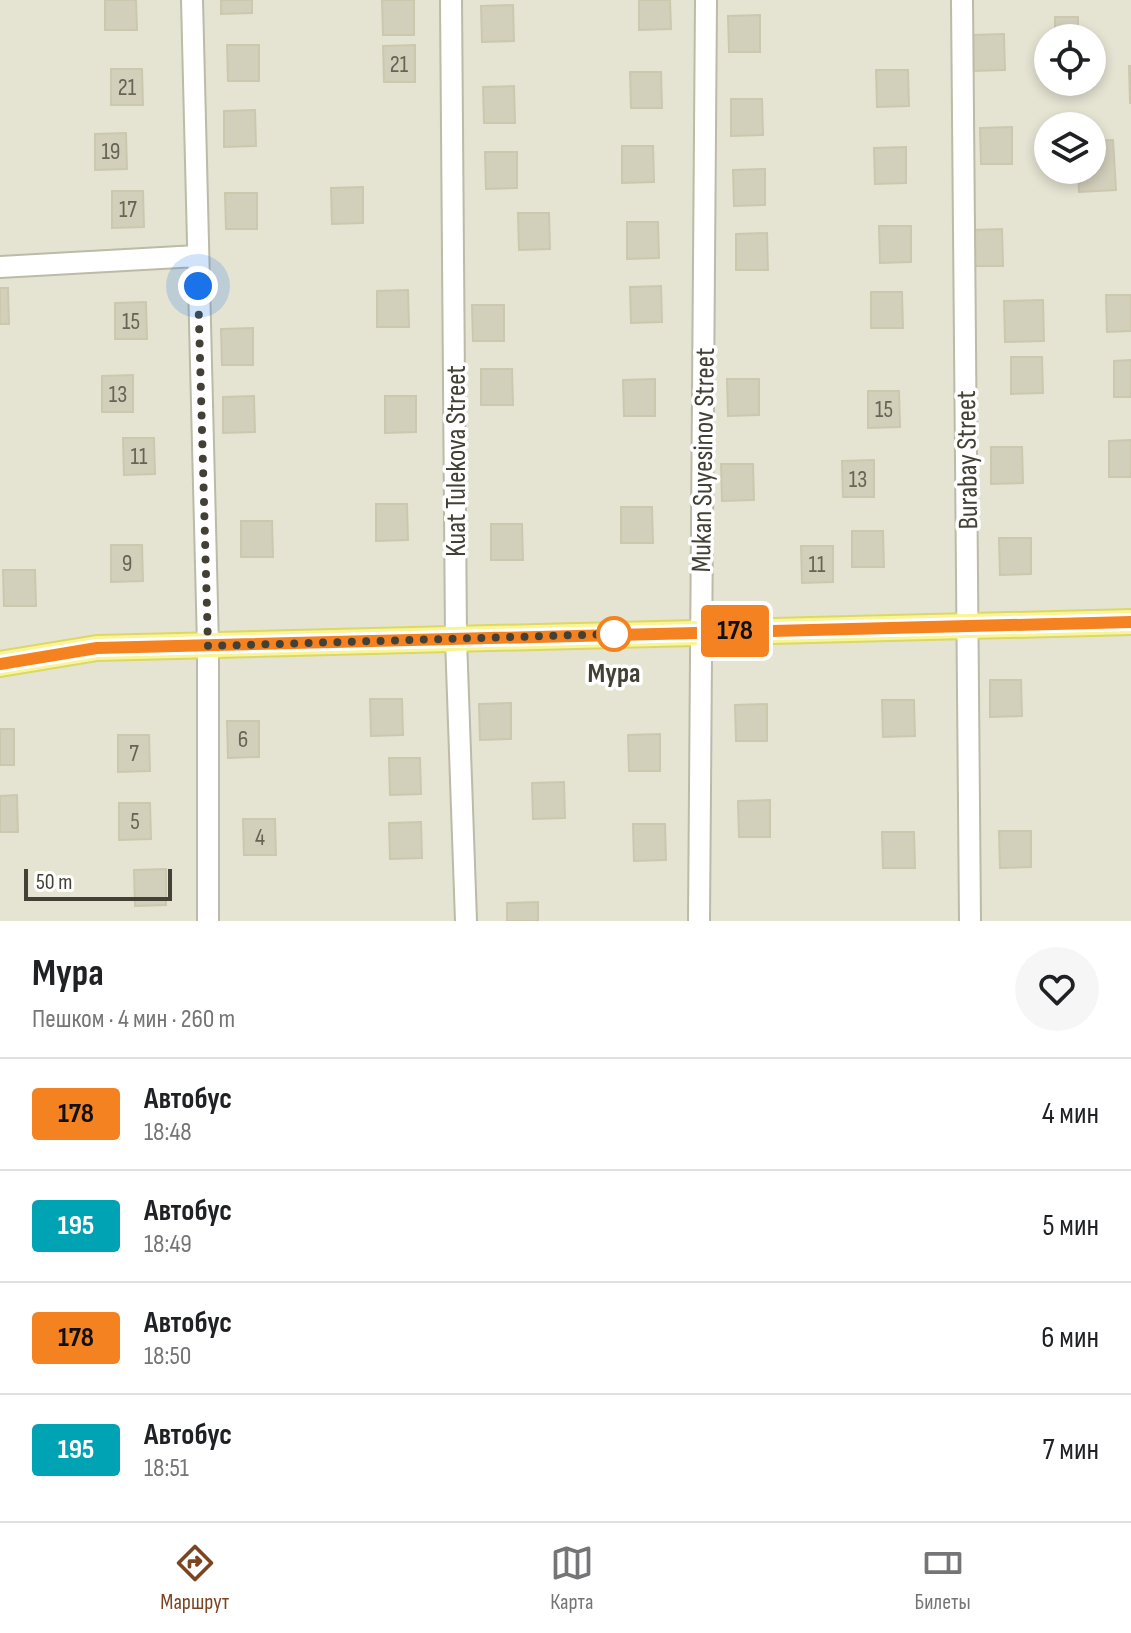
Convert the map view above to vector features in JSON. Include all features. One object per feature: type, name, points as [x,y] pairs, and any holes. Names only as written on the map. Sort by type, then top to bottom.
[{"type":"main road","points":[[0,664],[97,648],[1131,622]]},
{"type":"street","points":[[192,0],[208,646],[208,921]]},
{"type":"street","name":"Kuat Tulekova Street","points":[[451,0],[456,639],[466,921]]},
{"type":"street","name":"Mukan Suyesinov Street","points":[[699,921],[706,0]]},
{"type":"street","name":"Burabay Street","points":[[962,0],[970,921]]},
{"type":"street","points":[[0,267],[197,256]]},
{"type":"shaded area","points":[[0,0],[1131,0],[1131,921],[0,921]]},
{"type":"building","points":[[105,0],[136,0],[137,30],[105,30]]},
{"type":"building","points":[[221,0],[252,0],[252,13],[221,14]]},
{"type":"building","points":[[382,0],[414,0],[414,35],[383,35]]},
{"type":"building","points":[[639,0],[670,0],[671,29],[639,30]]},
{"type":"building","points":[[513,5],[514,41],[482,42],[481,6]]},
{"type":"building","points":[[760,15],[760,52],[729,52],[728,16]]},
{"type":"building","points":[[1055,17],[1078,17],[1078,24],[1055,24]]},
{"type":"building","points":[[1004,34],[1005,70],[973,71],[972,35]]},
{"type":"building","points":[[227,45],[259,45],[259,81],[228,81]]},
{"type":"building","points":[[415,45],[415,82],[384,82],[383,46]]},
{"type":"building","points":[[1131,66],[1131,103],[1130,103]]},
{"type":"building","points":[[111,69],[142,69],[143,105],[111,105]]},
{"type":"building","points":[[876,70],[908,70],[909,106],[877,107]]},
{"type":"building","points":[[630,72],[661,72],[662,108],[631,108]]},
{"type":"building","points":[[514,86],[515,123],[484,123],[483,87]]},
{"type":"building","points":[[731,99],[762,99],[763,135],[731,136]]},
{"type":"building","points":[[255,110],[256,146],[224,147],[224,111]]},
{"type":"building","points":[[1012,127],[1012,164],[981,164],[980,128]]},
{"type":"building","points":[[126,133],[127,169],[95,170],[95,134]]},
{"type":"building","points":[[1106,140],[1113,140],[1116,190],[1079,192],[1079,184],[1106,184]]},
{"type":"building","points":[[622,146],[653,146],[654,182],[622,183]]},
{"type":"building","points":[[906,147],[906,183],[875,184],[874,148]]},
{"type":"building","points":[[485,152],[517,152],[517,188],[486,189]]},
{"type":"building","points":[[765,169],[765,205],[734,206],[733,170]]},
{"type":"building","points":[[363,187],[363,223],[332,224],[331,188]]},
{"type":"building","points":[[112,191],[143,191],[144,227],[112,228]]},
{"type":"building","points":[[225,193],[257,193],[257,229],[226,229]]},
{"type":"building","points":[[518,213],[549,213],[550,249],[519,250]]},
{"type":"building","points":[[627,222],[658,222],[659,258],[627,259]]},
{"type":"building","points":[[879,226],[911,226],[911,262],[880,263]]},
{"type":"building","points":[[1002,229],[1003,266],[972,266],[971,230]]},
{"type":"building","points":[[767,233],[768,270],[736,270],[736,234]]},
{"type":"building","points":[[661,286],[662,322],[631,323],[630,287]]},
{"type":"building","points":[[0,288],[8,288],[9,324],[0,324]]},
{"type":"building","points":[[408,290],[409,327],[377,327],[377,291]]},
{"type":"building","points":[[871,292],[902,292],[903,328],[871,328]]},
{"type":"building","points":[[1106,295],[1131,295],[1131,331],[1107,332]]},
{"type":"building","points":[[1043,300],[1044,341],[1005,342],[1004,301]]},
{"type":"building","points":[[146,302],[147,339],[115,339],[115,303]]},
{"type":"building","points":[[472,305],[504,305],[504,341],[473,341]]},
{"type":"building","points":[[253,328],[253,365],[222,365],[221,329]]},
{"type":"building","points":[[1011,357],[1042,357],[1043,393],[1011,394]]},
{"type":"building","points":[[1131,360],[1131,397],[1114,397],[1114,361]]},
{"type":"building","points":[[481,369],[512,369],[513,405],[481,405]]},
{"type":"building","points":[[133,375],[133,412],[102,412],[102,376]]},
{"type":"building","points":[[655,379],[655,416],[624,416],[623,380]]},
{"type":"building","points":[[727,379],[759,379],[759,415],[728,416]]},
{"type":"building","points":[[868,391],[899,391],[900,427],[868,428]]},
{"type":"building","points":[[254,396],[255,432],[223,433],[223,397]]},
{"type":"building","points":[[385,396],[416,396],[416,432],[385,433]]},
{"type":"building","points":[[123,438],[154,438],[155,474],[124,475]]},
{"type":"building","points":[[1131,440],[1131,477],[1109,477],[1109,441]]},
{"type":"building","points":[[991,447],[1022,447],[1023,483],[991,484]]},
{"type":"building","points":[[874,460],[874,497],[843,497],[842,461]]},
{"type":"building","points":[[721,464],[753,464],[754,500],[722,501]]},
{"type":"building","points":[[376,504],[407,504],[408,540],[376,541]]},
{"type":"building","points":[[621,507],[652,507],[653,543],[621,543]]},
{"type":"building","points":[[241,521],[272,521],[273,557],[241,557]]},
{"type":"building","points":[[491,524],[522,524],[523,560],[491,560]]},
{"type":"building","points":[[852,531],[883,531],[884,567],[852,567]]},
{"type":"building","points":[[999,538],[1031,538],[1031,574],[1000,575]]},
{"type":"building","points":[[111,545],[142,545],[143,581],[111,582]]},
{"type":"building","points":[[801,546],[833,546],[833,582],[802,583]]},
{"type":"building","points":[[3,570],[35,570],[36,606],[4,606]]},
{"type":"building","points":[[990,680],[1021,680],[1022,716],[990,717]]},
{"type":"building","points":[[370,699],[402,699],[403,735],[371,736]]},
{"type":"building","points":[[882,700],[914,700],[915,736],[883,737]]},
{"type":"building","points":[[511,703],[511,739],[480,740],[479,704]]},
{"type":"building","points":[[767,704],[767,741],[736,741],[735,705]]},
{"type":"building","points":[[227,721],[259,721],[259,757],[228,758]]},
{"type":"building","points":[[0,729],[14,729],[14,765],[0,765]]},
{"type":"building","points":[[660,734],[660,771],[629,771],[628,735]]},
{"type":"building","points":[[118,735],[149,735],[150,771],[118,772]]},
{"type":"building","points":[[389,758],[420,758],[421,794],[390,795]]},
{"type":"building","points":[[564,782],[565,818],[533,819],[532,783]]},
{"type":"building","points":[[17,795],[18,832],[0,832],[0,796]]},
{"type":"building","points":[[770,800],[770,837],[739,837],[738,801]]},
{"type":"building","points":[[119,803],[150,803],[151,839],[119,840]]},
{"type":"building","points":[[243,819],[275,819],[276,855],[244,855]]},
{"type":"building","points":[[421,822],[422,858],[390,859],[389,823]]},
{"type":"building","points":[[633,824],[665,824],[666,860],[634,861]]},
{"type":"building","points":[[999,831],[1031,831],[1031,867],[1000,868]]},
{"type":"building","points":[[882,832],[914,832],[915,868],[883,868]]},
{"type":"building","points":[[166,869],[166,905],[135,906],[134,870]]},
{"type":"building","points":[[538,902],[538,921],[507,921],[507,903]]},
{"type":"bus line","name":"178","points":[[0,664],[97,648],[1131,622]]},
{"type":"place","name":"Мура","points":[[614,634]]},
{"type":"route","points":[[198,286],[208,646],[614,634]]}]
